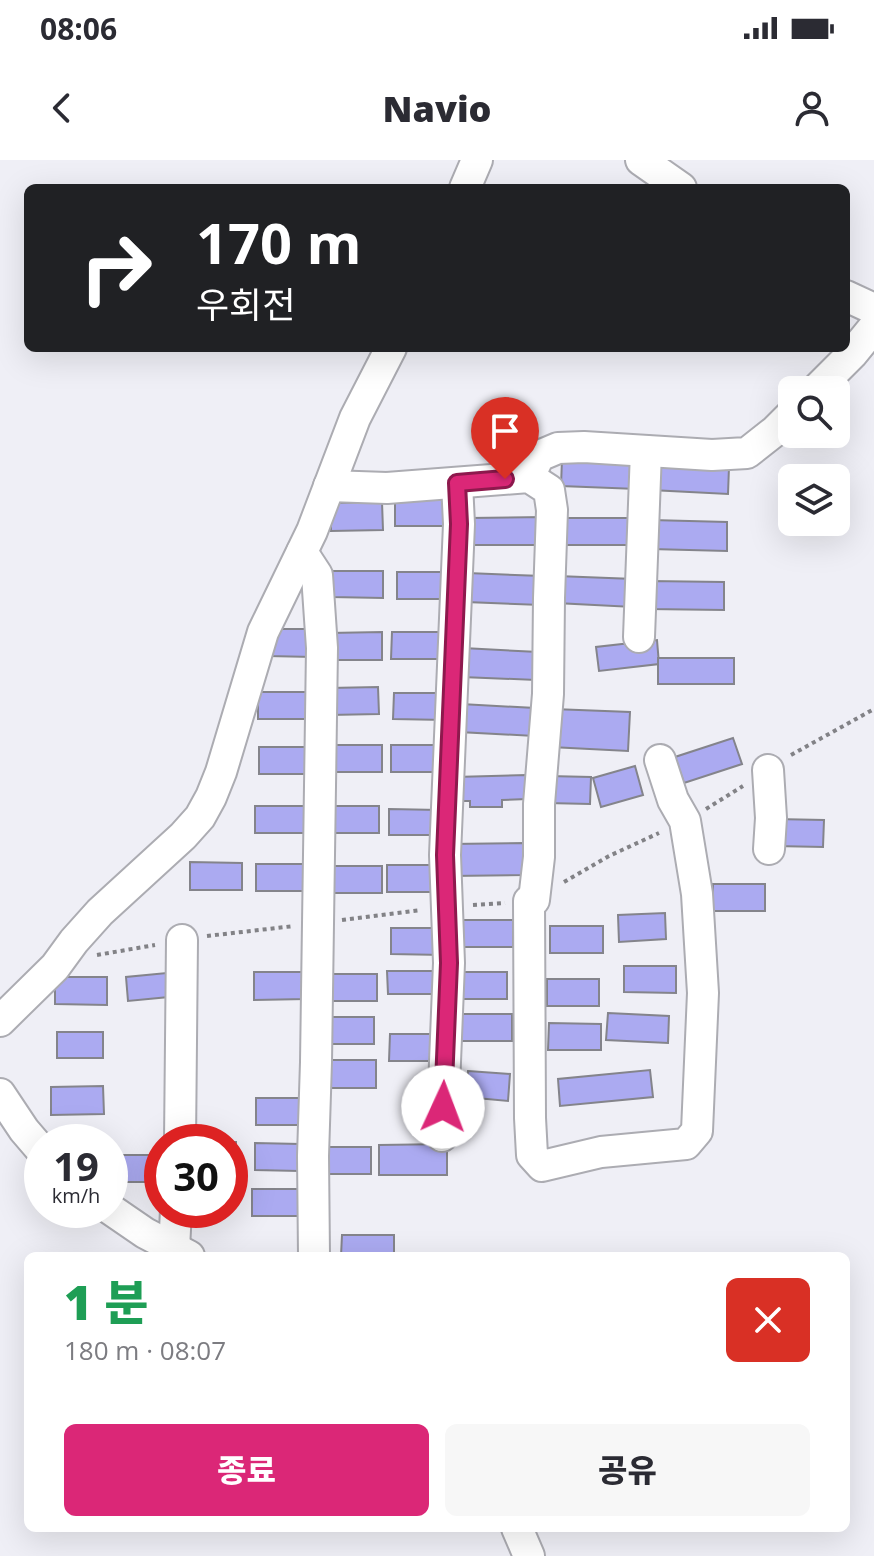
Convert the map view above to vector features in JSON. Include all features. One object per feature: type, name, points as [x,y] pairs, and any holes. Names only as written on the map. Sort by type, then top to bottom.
[{"type":"street","points":[[467,184],[477,160]]},
{"type":"street","points":[[641,160],[675,184]]},
{"type":"street","points":[[850,298],[874,309]]},
{"type":"street","points":[[830,376],[874,327]]},
{"type":"street","points":[[0,1021],[59,962],[100,912],[200,817],[221,772],[263,632],[302,552],[355,418],[389,352]]},
{"type":"street","points":[[529,477],[539,456],[558,448],[712,455],[747,453],[778,428]]},
{"type":"street","points":[[639,637],[646,451]]},
{"type":"street","points":[[329,486],[387,488],[529,477],[549,490],[552,510],[548,694],[539,804],[539,857],[531,900],[530,1118],[532,1155],[542,1166],[601,1152],[686,1144],[697,1131],[703,993],[697,894],[685,821],[673,800],[660,760]]},
{"type":"street","points":[[442,1136],[449,963],[445,855],[459,524],[457,483]]},
{"type":"street","points":[[302,552],[317,575],[322,648],[314,1252]]},
{"type":"street","points":[[768,770],[769,849]]},
{"type":"street","points":[[180,1124],[182,940]]},
{"type":"street","points":[[0,1094],[24,1130]]},
{"type":"street","points":[[128,1221],[181,1252]]},
{"type":"street","points":[[178,1228],[181,1252]]},
{"type":"street","points":[[519,1532],[529,1556]]},
{"type":"path","points":[[59,962],[182,940],[531,900],[609,856],[685,821],[799,750],[874,709]]},
{"type":"building","points":[[562,459],[638,462],[637,489],[561,486]]},
{"type":"building","points":[[652,464],[729,467],[728,494],[651,490]]},
{"type":"building","points":[[395,499],[447,499],[448,526],[395,526]]},
{"type":"building","points":[[382,502],[383,530],[331,531],[331,503]]},
{"type":"building","points":[[545,517],[545,545],[469,545],[469,518]]},
{"type":"building","points":[[559,518],[635,518],[635,545],[559,545]]},
{"type":"building","points":[[651,520],[727,522],[727,551],[651,549]]},
{"type":"building","points":[[331,571],[383,571],[383,598],[331,597]]},
{"type":"building","points":[[397,572],[450,572],[450,599],[397,599]]},
{"type":"building","points":[[467,573],[542,576],[541,605],[466,602]]},
{"type":"building","points":[[557,576],[634,579],[633,607],[556,603]]},
{"type":"building","points":[[649,581],[724,582],[724,610],[648,609]]},
{"type":"building","points":[[268,629],[313,629],[313,657],[268,656]]},
{"type":"building","points":[[382,632],[382,660],[330,660],[329,633]]},
{"type":"building","points":[[392,632],[444,632],[444,659],[391,659]]},
{"type":"building","points":[[657,640],[659,664],[599,671],[596,647]]},
{"type":"building","points":[[463,648],[538,652],[536,680],[462,677]]},
{"type":"building","points":[[658,658],[734,658],[734,684],[658,684]]},
{"type":"building","points":[[378,687],[379,714],[329,715],[329,688]]},
{"type":"building","points":[[258,692],[310,692],[310,719],[258,719]]},
{"type":"building","points":[[394,693],[446,693],[446,720],[393,719]]},
{"type":"building","points":[[461,704],[535,708],[534,736],[459,732]]},
{"type":"building","points":[[553,709],[630,712],[628,751],[551,747]]},
{"type":"building","points":[[733,738],[742,764],[684,783],[675,757]]},
{"type":"building","points":[[330,745],[382,745],[382,772],[330,772]]},
{"type":"building","points":[[391,745],[440,745],[440,772],[391,772]]},
{"type":"building","points":[[259,747],[311,747],[311,774],[259,774]]},
{"type":"building","points":[[635,766],[643,795],[601,807],[593,778]]},
{"type":"building","points":[[526,775],[527,799],[502,800],[502,807],[470,807],[470,801],[456,801],[455,777]]},
{"type":"building","points":[[548,776],[591,777],[590,804],[547,803]]},
{"type":"building","points":[[255,806],[307,806],[307,833],[255,833]]},
{"type":"building","points":[[327,806],[379,806],[379,833],[327,833]]},
{"type":"building","points":[[389,809],[439,810],[439,835],[389,835]]},
{"type":"building","points":[[775,819],[824,820],[823,847],[775,846]]},
{"type":"building","points":[[524,843],[524,875],[451,876],[450,844]]},
{"type":"building","points":[[190,862],[242,863],[242,890],[190,890]]},
{"type":"building","points":[[256,864],[309,864],[309,891],[256,891]]},
{"type":"building","points":[[387,865],[439,865],[439,892],[387,892]]},
{"type":"building","points":[[330,866],[382,866],[382,893],[329,893]]},
{"type":"building","points":[[713,884],[765,884],[765,911],[712,911]]},
{"type":"building","points":[[665,913],[666,939],[619,942],[618,915]]},
{"type":"building","points":[[460,920],[513,920],[513,947],[460,947]]},
{"type":"building","points":[[550,926],[603,926],[603,953],[550,953]]},
{"type":"building","points":[[391,928],[443,928],[443,955],[391,954]]},
{"type":"building","points":[[624,966],[676,966],[676,993],[624,992]]},
{"type":"building","points":[[387,971],[440,971],[439,994],[388,994]]},
{"type":"building","points":[[177,972],[179,996],[128,1001],[126,977]]},
{"type":"building","points":[[254,972],[306,972],[306,999],[254,1000]]},
{"type":"building","points":[[455,972],[507,972],[507,999],[455,999]]},
{"type":"building","points":[[325,974],[377,974],[377,1001],[325,1001]]},
{"type":"building","points":[[55,977],[107,977],[107,1005],[55,1004]]},
{"type":"building","points":[[547,979],[599,979],[599,1006],[547,1006]]},
{"type":"building","points":[[608,1013],[669,1016],[668,1043],[606,1040]]},
{"type":"building","points":[[460,1014],[512,1014],[512,1041],[460,1041]]},
{"type":"building","points":[[322,1017],[374,1017],[374,1044],[322,1044]]},
{"type":"building","points":[[549,1023],[601,1024],[601,1050],[548,1050]]},
{"type":"building","points":[[57,1032],[103,1032],[103,1058],[57,1058]]},
{"type":"building","points":[[390,1034],[442,1034],[442,1061],[389,1061]]},
{"type":"building","points":[[323,1060],[376,1060],[376,1088],[323,1088]]},
{"type":"building","points":[[650,1070],[653,1097],[560,1106],[558,1079]]},
{"type":"building","points":[[468,1071],[510,1074],[508,1101],[466,1097]]},
{"type":"building","points":[[103,1086],[104,1114],[51,1115],[51,1087]]},
{"type":"building","points":[[256,1098],[309,1098],[309,1125],[256,1125]]},
{"type":"building","points":[[255,1143],[300,1144],[299,1171],[255,1170]]},
{"type":"building","points":[[447,1144],[447,1175],[379,1175],[379,1145]]},
{"type":"building","points":[[319,1147],[371,1147],[371,1174],[319,1174]]},
{"type":"building","points":[[128,1155],[144,1155],[144,1182],[128,1182]]},
{"type":"building","points":[[252,1189],[305,1189],[304,1216],[252,1216]]},
{"type":"building","points":[[342,1235],[394,1235],[394,1252],[341,1252]]},
{"type":"route","points":[[443,1107],[449,963],[445,855],[459,524],[457,483],[505,479]]}]
